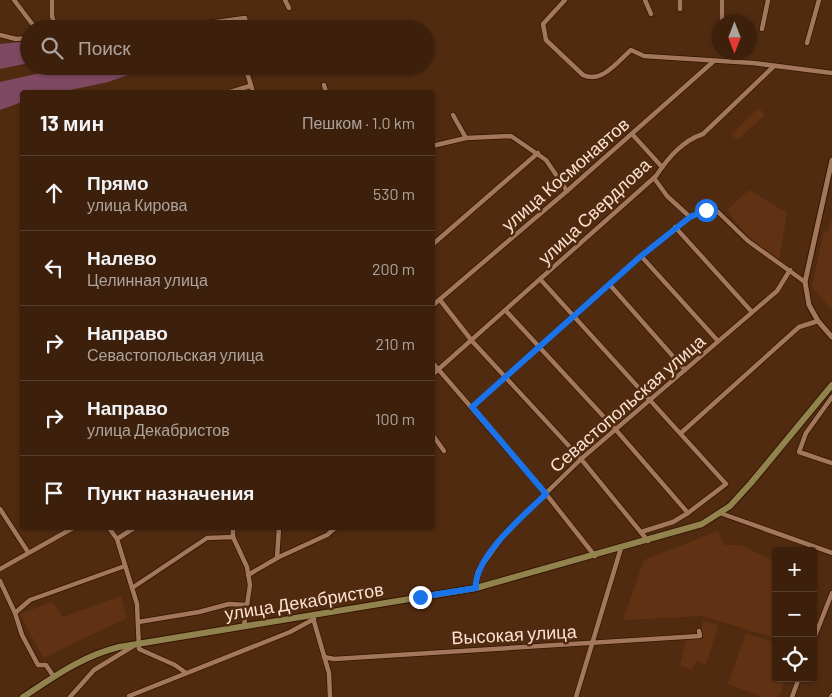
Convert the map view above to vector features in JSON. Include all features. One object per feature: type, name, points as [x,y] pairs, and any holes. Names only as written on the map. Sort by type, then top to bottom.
[{"type":"main road","name":"улица Декабристов","points":[[23,697],[54,676],[96,652],[138,643],[313,617],[476,588],[648,541],[702,524],[720,513],[751,483],[832,385]]},
{"type":"street","points":[[14,0],[29,20]]},
{"type":"street","points":[[52,0],[53,20]]},
{"type":"street","points":[[285,0],[289,8]]},
{"type":"street","points":[[565,0],[543,24],[546,40],[589,78],[601,76],[631,50],[644,56],[753,63],[832,73]]},
{"type":"street","points":[[645,0],[651,14]]},
{"type":"street","points":[[680,0],[680,9]]},
{"type":"street","points":[[722,0],[722,15]]},
{"type":"street","points":[[762,29],[768,0]]},
{"type":"street","points":[[807,43],[819,0]]},
{"type":"street","points":[[230,20],[245,18],[245,20]]},
{"type":"street","points":[[0,35],[20,39]]},
{"type":"street","name":"улица Космонавтов","points":[[435,304],[567,192],[714,61]]},
{"type":"street","name":"улица Свердлова","points":[[435,372],[654,178],[674,153],[691,138],[704,134],[773,67]]},
{"type":"street","points":[[247,75],[253,90]]},
{"type":"street","points":[[324,85],[325,90]]},
{"type":"street","points":[[237,90],[250,86]]},
{"type":"street","points":[[453,115],[466,138]]},
{"type":"street","points":[[632,134],[662,167]]},
{"type":"street","points":[[435,145],[466,138],[511,136],[546,160],[567,192]]},
{"type":"street","points":[[435,242],[538,153]]},
{"type":"street","points":[[832,160],[805,282],[809,305],[818,321],[832,337]]},
{"type":"street","points":[[654,178],[667,196],[690,217]]},
{"type":"street","points":[[472,407],[675,227],[690,217],[706,210],[717,211],[748,241],[805,282]]},
{"type":"street","points":[[675,227],[752,312]]},
{"type":"street","points":[[641,256],[718,341]]},
{"type":"street","name":"Севастопольская улица","points":[[476,588],[478,571],[507,531],[581,459],[776,291],[790,270]]},
{"type":"street","points":[[540,280],[681,433],[710,470],[726,484],[705,502],[673,522],[641,532]]},
{"type":"street","points":[[610,285],[685,370]]},
{"type":"street","points":[[440,300],[472,341],[581,459],[648,541]]},
{"type":"street","points":[[506,311],[616,430],[688,513]]},
{"type":"street","points":[[681,433],[799,327],[818,321]]},
{"type":"street","points":[[435,365],[546,494],[595,556]]},
{"type":"street","points":[[832,397],[806,434],[799,452],[832,463]]},
{"type":"street","points":[[435,439],[444,451]]},
{"type":"street","points":[[0,510],[28,552]]},
{"type":"street","points":[[720,513],[832,554]]},
{"type":"street","points":[[0,569],[68,530]]},
{"type":"street","points":[[110,530],[117,539],[137,604],[139,650],[175,665],[186,673]]},
{"type":"street","points":[[117,539],[131,530]]},
{"type":"street","points":[[233,530],[233,537],[247,567],[250,585],[244,626]]},
{"type":"street","points":[[277,558],[279,530]]},
{"type":"street","points":[[248,575],[332,530]]},
{"type":"street","points":[[132,588],[207,538],[233,537]]},
{"type":"street","points":[[576,697],[594,643],[621,548]]},
{"type":"street","points":[[15,613],[30,600],[125,566]]},
{"type":"street","points":[[0,581],[15,613],[22,635],[38,665],[46,665],[54,676]]},
{"type":"street","points":[[814,637],[832,593]]},
{"type":"street","points":[[138,622],[199,612],[229,604],[247,606]]},
{"type":"street","points":[[128,696],[290,632],[313,617],[327,666],[330,697]]},
{"type":"street","name":"Высокая улица","points":[[324,656],[334,659],[700,636],[699,631]]},
{"type":"street","points":[[70,697],[94,670],[138,643]]},
{"type":"street","points":[[327,666],[334,659]]},
{"type":"street","points":[[792,697],[798,682]]},
{"type":"shaded area","points":[[20,42],[20,65],[0,69],[0,44]]},
{"type":"shaded area","points":[[32,75],[128,75],[108,82],[70,90],[20,90],[20,103],[0,110],[0,82]]},
{"type":"shaded area","points":[[759,108],[765,115],[737,140],[731,134]]},
{"type":"shaded area","points":[[749,190],[787,213],[779,260],[751,241],[727,210]]},
{"type":"shaded area","points":[[832,218],[832,310],[812,287],[824,231],[828,232]]},
{"type":"shaded area","points":[[718,531],[724,545],[741,545],[772,560],[772,637],[702,616],[623,620],[644,560]]},
{"type":"shaded area","points":[[121,596],[127,618],[43,658],[20,614],[52,602],[63,617]]},
{"type":"shaded area","points":[[703,621],[718,625],[706,665],[697,661],[691,670],[680,665],[687,637],[700,638]]},
{"type":"shaded area","points":[[746,633],[772,642],[772,682],[785,682],[779,697],[763,697],[728,684]]},
{"type":"route","points":[[420,597],[476,588],[475,581],[478,571],[507,531],[546,494],[472,407],[675,227],[695,214],[706,210]]}]
